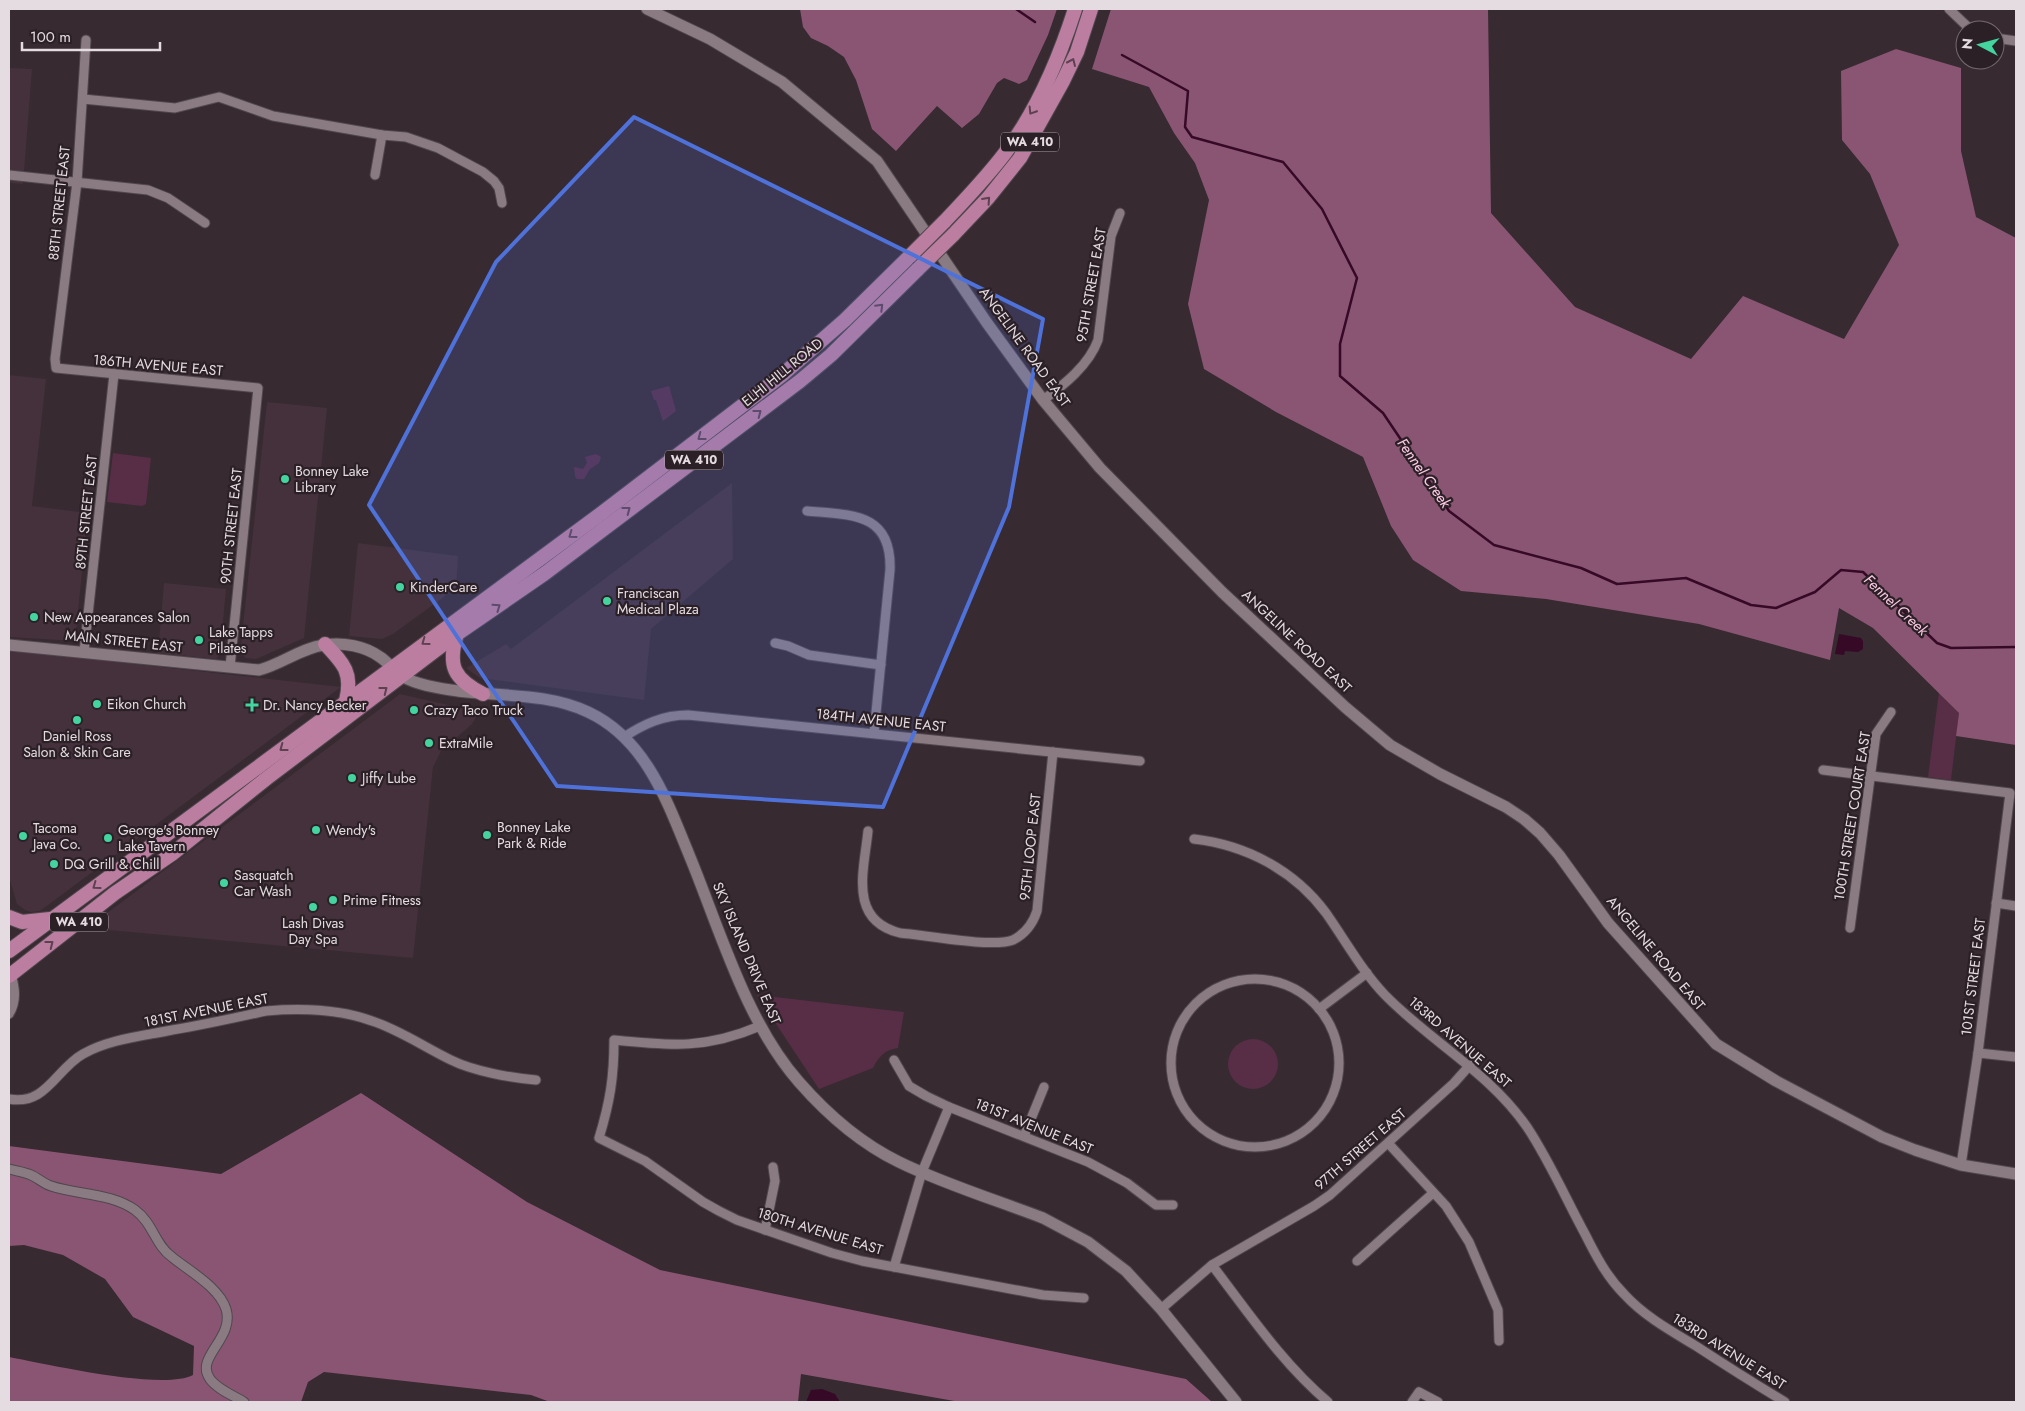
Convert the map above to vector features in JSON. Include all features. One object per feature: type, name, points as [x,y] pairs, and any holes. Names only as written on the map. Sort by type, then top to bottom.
[{"type":"highway","name":"ELHI HILL ROAD","points":[[396,672],[781,376],[845,320],[944,222],[982,182],[1006,152],[1036,103],[1052,71],[1075,9]]},
{"type":"highway","name":"ELHI HILL ROAD","points":[[396,672],[544,574],[800,381],[831,355],[953,235],[988,198],[1020,158],[1077,52],[1091,9]]},
{"type":"highway","points":[[456,634],[451,656],[456,672],[468,686],[483,694]]},
{"type":"highway","points":[[325,644],[343,663],[347,671],[348,691],[346,701]]},
{"type":"highway","name":"WA 410","points":[[9,951],[346,701],[396,672]]},
{"type":"highway","name":"WA 410","points":[[10,972],[115,893],[172,854],[396,672]]},
{"type":"highway","points":[[9,917],[22,922],[51,919]]},
{"type":"street","name":"ANGELINE ROAD EAST","points":[[647,9],[710,39],[782,82],[877,161],[987,323],[1043,400],[1110,479],[1222,592],[1345,707],[1390,745],[1440,774],[1506,807],[1540,833],[1559,855],[1608,923],[1716,1044],[1776,1080],[1882,1137],[1961,1165],[2016,1174]]},
{"type":"street","points":[[1949,9],[1961,20]]},
{"type":"street","name":"88TH STREET EAST","points":[[56,368],[55,359],[77,182],[86,40]]},
{"type":"street","points":[[83,99],[175,108],[219,97],[273,116],[382,135],[406,137],[451,154],[482,172],[498,188],[502,203]]},
{"type":"street","points":[[375,176],[382,135]]},
{"type":"street","points":[[9,175],[148,190],[168,198],[205,223]]},
{"type":"street","name":"95TH STREET EAST","points":[[1043,400],[1071,377],[1095,348],[1098,340],[1111,236],[1120,213]]},
{"type":"street","name":"186TH AVENUE EAST","points":[[56,368],[258,388]]},
{"type":"street","name":"89TH STREET EAST","points":[[84,652],[114,374]]},
{"type":"street","name":"90TH STREET EAST","points":[[230,667],[258,388]]},
{"type":"street","points":[[807,511],[848,515],[866,519],[879,528],[887,541],[891,557],[874,733]]},
{"type":"street","name":"MAIN STREET EAST","points":[[9,645],[260,670],[325,644],[359,647],[381,657],[396,672]]},
{"type":"street","points":[[775,644],[788,646],[809,655],[881,665]]},
{"type":"street","name":"SKY ISLAND DRIVE EAST","points":[[396,672],[434,687],[562,702],[599,718],[624,737],[640,754],[669,806],[737,975],[760,1026],[779,1057],[821,1106],[848,1129],[897,1161],[1043,1218],[1088,1242],[1126,1271],[1161,1308],[1236,1402]]},
{"type":"street","name":"100TH STREET COURT EAST","points":[[1850,928],[1876,734],[1891,712]]},
{"type":"street","name":"184TH AVENUE EAST","points":[[624,737],[642,726],[675,715],[874,733],[1140,761]]},
{"type":"street","name":"95TH LOOP EAST","points":[[868,831],[862,892],[867,909],[878,923],[890,930],[900,932],[995,944],[1012,940],[1024,932],[1031,924],[1037,911],[1053,752]]},
{"type":"street","points":[[1823,770],[1869,776]]},
{"type":"street","name":"101ST STREET EAST","points":[[1869,776],[2010,793],[1978,1052],[1961,1165]]},
{"type":"street","name":"183RD AVENUE EAST","points":[[1194,839],[1224,844],[1245,851],[1284,872],[1302,887],[1320,906],[1367,973],[1391,1000],[1470,1065],[1498,1091],[1527,1128],[1599,1261],[1624,1294],[1654,1320],[1785,1402]]},
{"type":"street","points":[[1996,903],[2016,906]]},
{"type":"street","points":[[9,1014],[14,1002],[15,989],[10,972]]},
{"type":"street","points":[[1319,1009],[1367,973]]},
{"type":"street","points":[[1250,980],[1264,980],[1287,986],[1300,992],[1319,1009],[1333,1032],[1338,1047],[1339,1071],[1328,1106],[1305,1131],[1276,1145],[1248,1147],[1236,1145],[1215,1137],[1193,1119],[1184,1108],[1172,1076],[1172,1054],[1179,1028],[1200,1000],[1216,989],[1229,984],[1250,980]]},
{"type":"street","name":"181ST AVENUE EAST","points":[[9,1099],[22,1101],[42,1093],[75,1060],[91,1050],[102,1046],[266,1011],[284,1010],[316,1011],[371,1021],[405,1035],[466,1066],[536,1080]]},
{"type":"street","name":"180TH AVENUE EAST","points":[[760,1026],[728,1039],[691,1045],[614,1040],[612,1087],[599,1138],[645,1161],[719,1212],[765,1230],[832,1252],[894,1267],[1043,1295],[1084,1298]]},
{"type":"street","points":[[1978,1052],[2016,1057]]},
{"type":"street","name":"181ST AVENUE EAST","points":[[894,1060],[909,1086],[949,1107],[1024,1136],[1107,1172],[1156,1205],[1173,1205]]},
{"type":"street","name":"97TH STREET EAST","points":[[1161,1308],[1212,1265],[1330,1195],[1454,1083],[1470,1065]]},
{"type":"street","points":[[1024,1136],[1044,1086]]},
{"type":"street","points":[[894,1267],[922,1172],[949,1107]]},
{"type":"street","points":[[1388,1143],[1458,1222],[1476,1256],[1498,1310],[1499,1341]]},
{"type":"street","points":[[765,1230],[775,1181],[773,1167]]},
{"type":"street","points":[[9,1169],[32,1176],[50,1186],[125,1204],[148,1221],[167,1254],[212,1288],[223,1300],[227,1312],[226,1325],[222,1338],[208,1358],[207,1372],[210,1379],[216,1384],[244,1402]]},
{"type":"street","points":[[1357,1261],[1433,1192]]},
{"type":"street","points":[[1212,1265],[1295,1371],[1328,1402]]},
{"type":"street","points":[[1412,1402],[1419,1392],[1438,1402]]},
{"type":"highlighted area","points":[[634,117],[1043,319],[1009,507],[883,807],[557,786],[369,505],[496,262]]},
{"type":"shaded area","points":[[800,9],[1057,9],[1048,35],[1027,80],[1019,84],[1004,78],[997,83],[979,114],[962,128],[937,106],[896,151],[872,129],[856,80],[844,57],[828,46],[811,38],[803,27]]},
{"type":"shaded area","points":[[1111,9],[1488,9],[1491,213],[1575,307],[1691,359],[1743,296],[1844,339],[1899,245],[1870,174],[1842,140],[1841,71],[1896,49],[1955,66],[1955,70],[1961,70],[1961,151],[1976,217],[2016,238],[2016,745],[1956,736],[1959,713],[1873,628],[1839,608],[1830,660],[1699,624],[1546,599],[1461,591],[1413,560],[1391,526],[1363,457],[1276,412],[1204,369],[1188,304],[1209,200],[1195,163],[1174,133],[1149,87],[1092,69]]},
{"type":"shaded area","points":[[9,68],[32,69],[23,184],[9,183]]},
{"type":"shaded area","points":[[9,375],[46,379],[32,506],[88,513],[75,641],[9,637]]},
{"type":"shaded area","points":[[669,386],[676,411],[663,421],[651,391]]},
{"type":"shaded area","points":[[267,402],[327,408],[304,638],[256,659],[246,658],[240,654]]},
{"type":"shaded area","points":[[113,453],[151,458],[146,504],[142,506],[107,502]]},
{"type":"shaded area","points":[[596,454],[601,457],[599,463],[590,469],[584,479],[577,479],[574,467],[583,469],[587,463],[585,457]]},
{"type":"shaded area","points":[[732,483],[733,559],[651,629],[644,700],[480,678],[466,668],[506,644],[511,649]]},
{"type":"shaded area","points":[[358,543],[458,556],[456,588],[393,634],[382,639],[349,636]]},
{"type":"shaded area","points":[[164,583],[226,589],[220,654],[216,659],[158,653]]},
{"type":"shaded area","points":[[1839,634],[1861,638],[1863,649],[1858,652],[1845,651],[1844,655],[1835,654]]},
{"type":"shaded area","points":[[9,651],[341,687],[40,911],[31,912],[17,904],[9,877]]},
{"type":"shaded area","points":[[1939,692],[1959,713],[1951,780],[1928,777]]},
{"type":"shaded area","points":[[400,694],[479,712],[472,724],[441,751],[433,767],[413,958],[87,928]]},
{"type":"shaded area","points":[[757,995],[904,1012],[898,1048],[883,1054],[873,1068],[819,1089]]},
{"type":"shaded area","points":[[1248,1039],[1258,1039],[1271,1046],[1278,1059],[1278,1069],[1271,1082],[1258,1089],[1248,1089],[1239,1085],[1232,1078],[1228,1069],[1228,1059],[1232,1050],[1239,1043]]},
{"type":"shaded area","points":[[361,1093],[527,1202],[660,1270],[1186,1379],[1212,1402],[960,1402],[801,1374],[798,1402],[550,1402],[531,1395],[324,1372],[308,1382],[301,1402],[9,1402],[9,1357],[104,1375],[157,1380],[178,1379],[193,1375],[194,1346],[133,1317],[105,1279],[63,1255],[24,1245],[9,1246],[9,1146],[221,1174]]},
{"type":"shaded area","points":[[822,1389],[835,1394],[840,1402],[806,1402],[811,1390]]},
{"type":"waterway","name":"Fennel Creek","points":[[1016,9],[1035,22]]},
{"type":"waterway","name":"Fennel Creek","points":[[1122,55],[1188,91],[1185,127],[1192,137],[1283,162],[1322,209],[1357,278],[1340,344],[1340,376],[1383,413],[1449,511],[1494,545],[1581,568],[1617,584],[1686,578],[1751,605],[1776,608],[1815,592],[1841,570],[1863,572],[1937,643],[1951,648],[2016,647]]},
{"type":"place","name":"Bonney Lake Library","points":[[285,479]]},
{"type":"place","name":"KinderCare","points":[[400,587]]},
{"type":"place","name":"Franciscan Medical Plaza","points":[[607,601]]},
{"type":"place","name":"New Appearances Salon","points":[[34,617]]},
{"type":"place","name":"Lake Tapps Pilates","points":[[199,640]]},
{"type":"place","name":"Eikon Church","points":[[97,704]]},
{"type":"place","name":"Dr. Nancy Becker","points":[[252,705]]},
{"type":"place","name":"Crazy Taco Truck","points":[[414,710]]},
{"type":"place","name":"Daniel Ross Salon & Skin Care","points":[[77,720]]},
{"type":"place","name":"ExtraMile","points":[[429,743]]},
{"type":"place","name":"Jiffy Lube","points":[[352,778]]},
{"type":"place","name":"Wendy's","points":[[316,830]]},
{"type":"place","name":"Bonney Lake Park & Ride","points":[[487,835]]},
{"type":"place","name":"Tacoma Java Co.","points":[[23,836]]},
{"type":"place","name":"George's Bonney Lake Tavern","points":[[108,838]]},
{"type":"place","name":"DQ Grill & Chill","points":[[54,864]]},
{"type":"place","name":"Sasquatch Car Wash","points":[[224,883]]},
{"type":"place","name":"Prime Fitness","points":[[333,900]]},
{"type":"place","name":"Lash Divas Day Spa","points":[[313,907]]}]
